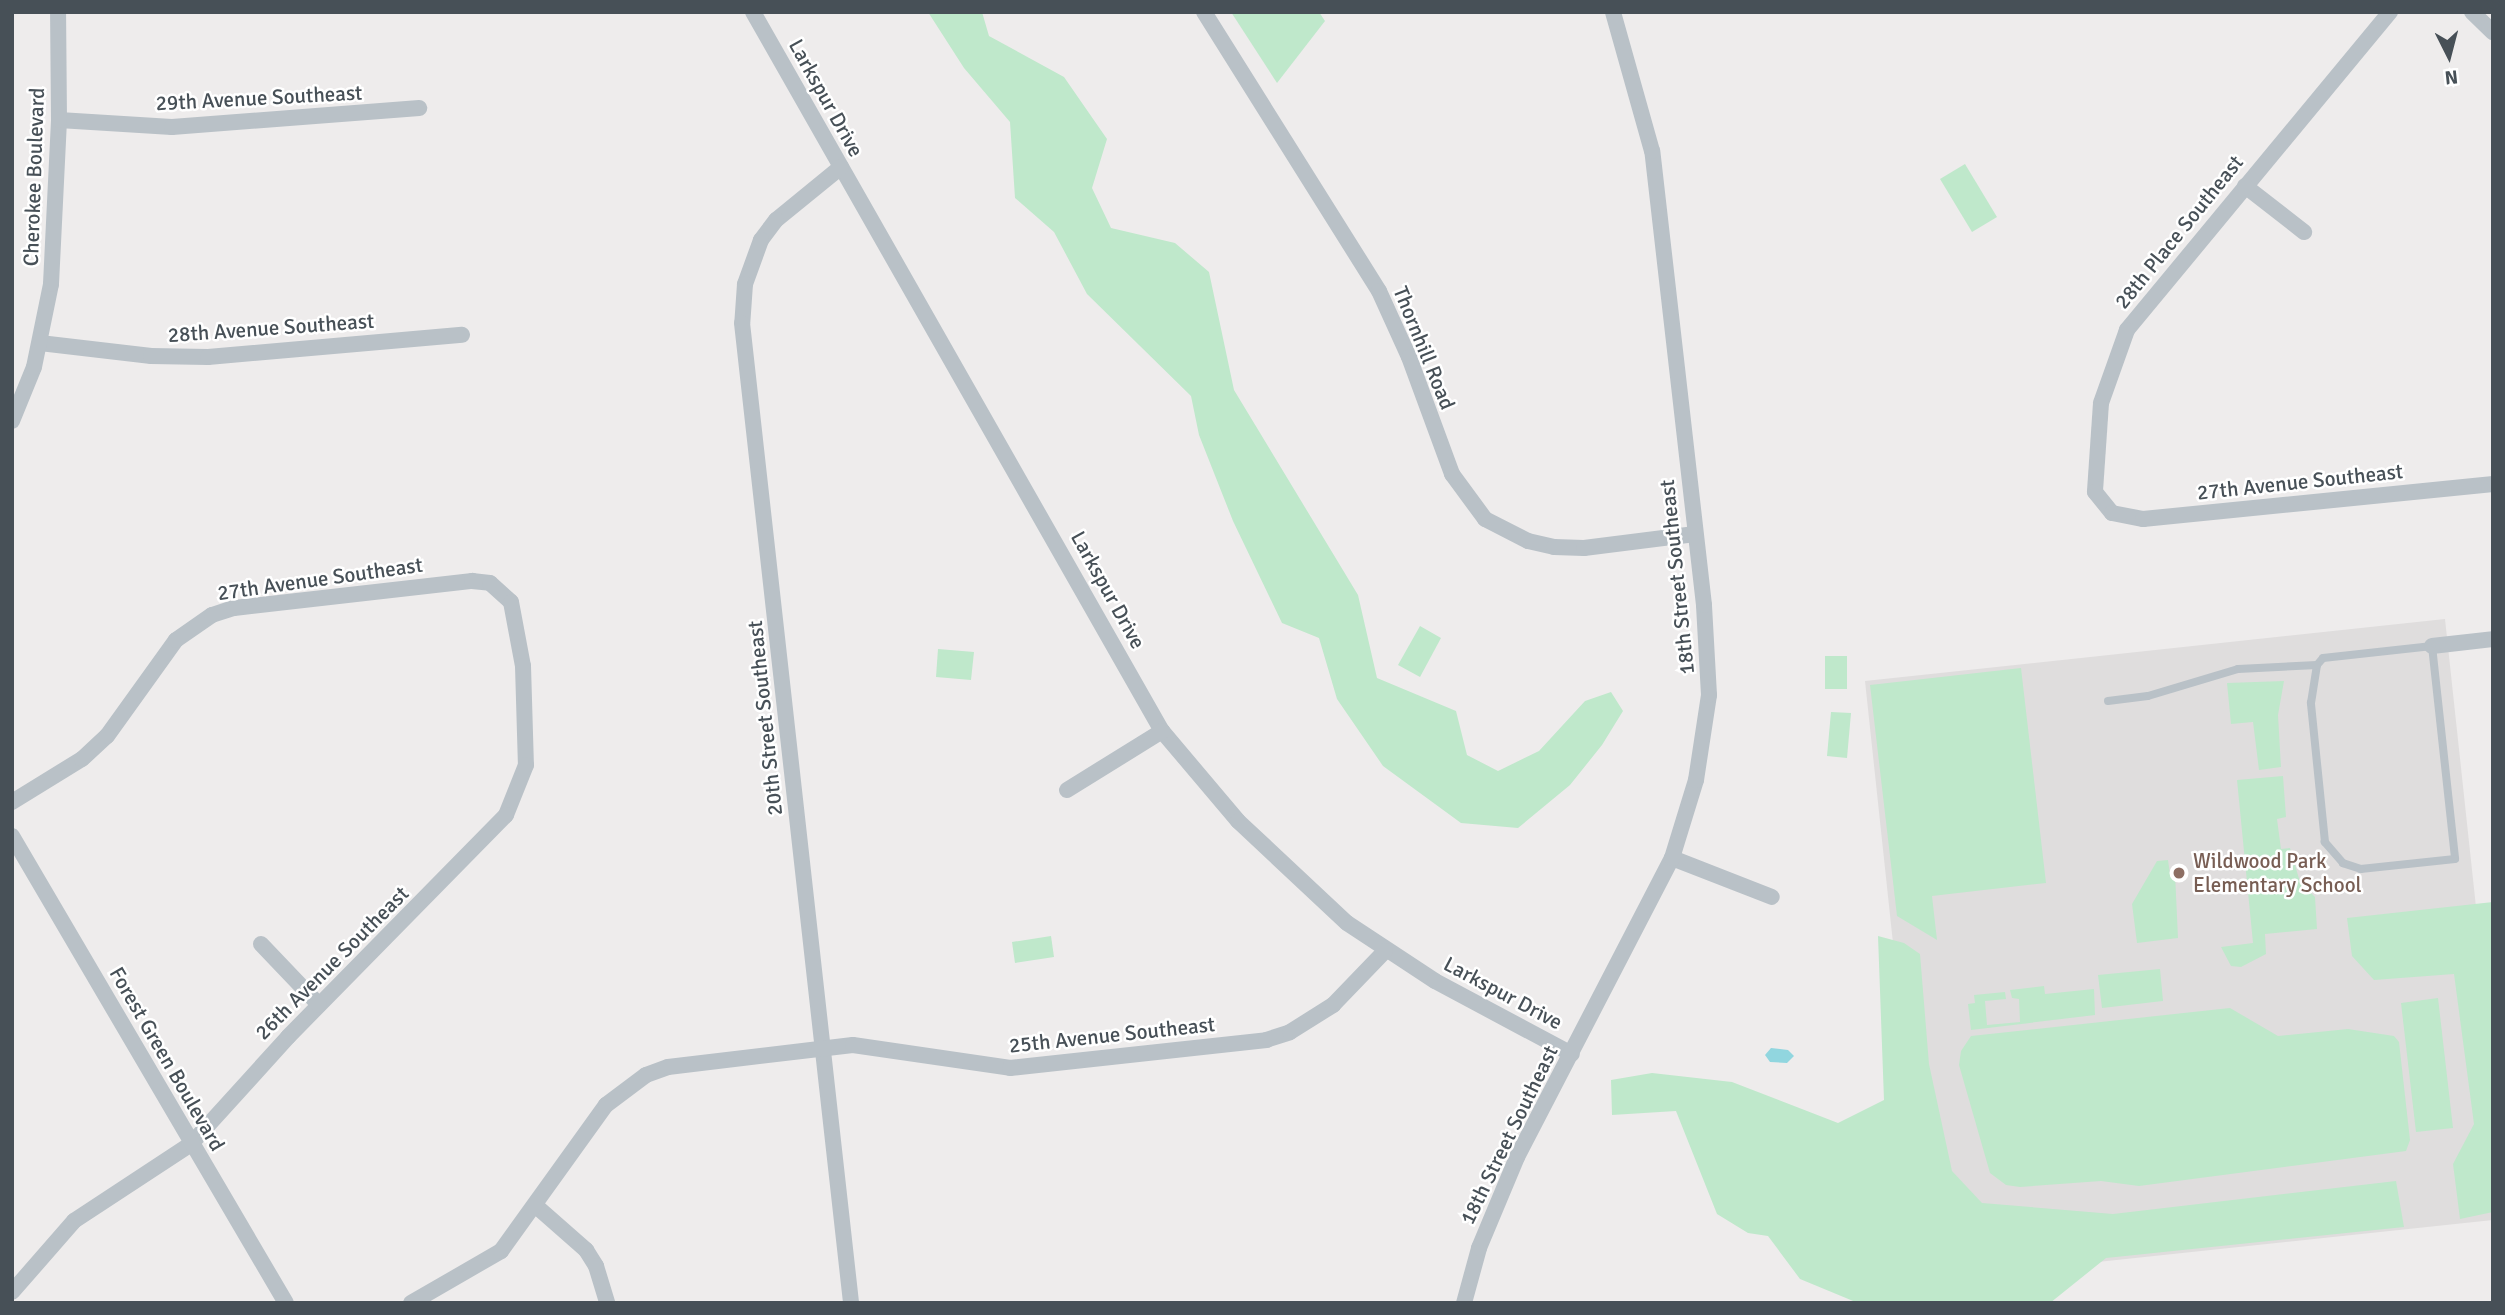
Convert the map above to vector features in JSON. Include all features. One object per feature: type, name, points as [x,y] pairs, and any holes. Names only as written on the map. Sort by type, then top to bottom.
[{"type":"street","name":"Cherokee Boulevard","points":[[12,421],[40,342],[51,284],[60,120],[58,12]]},
{"type":"street","name":"Larkspur Drive","points":[[753,12],[1043,514],[1162,730],[1214,795],[1297,881],[1385,951],[1572,1054]]},
{"type":"street","name":"Thornhill Road","points":[[1204,12],[1379,291],[1409,357],[1452,474],[1485,519],[1528,541],[1554,547],[1584,548],[1695,534]]},
{"type":"street","name":"18th Street Southeast","points":[[1464,1303],[1479,1248],[1517,1157],[1672,858],[1696,780],[1709,695],[1695,534],[1652,150],[1613,12]]},
{"type":"street","name":"28th Place Southeast","points":[[2112,513],[2095,492],[2093,466],[2101,403],[2117,349],[2138,315],[2390,12]]},
{"type":"street","points":[[2472,12],[2493,32]]},
{"type":"street","name":"29th Avenue Southeast","points":[[60,120],[172,127],[419,108]]},
{"type":"street","name":"20th Street Southeast","points":[[841,167],[776,220],[761,240],[745,284],[741,324],[851,1303]]},
{"type":"street","points":[[2245,186],[2304,232]]},
{"type":"street","name":"28th Avenue Southeast","points":[[40,342],[151,356],[208,357],[463,335]]},
{"type":"street","name":"27th Avenue Southeast","points":[[2112,513],[2154,518],[2493,484]]},
{"type":"street","name":"27th Avenue Southeast","points":[[12,802],[82,759],[107,736],[176,640],[212,615],[234,608],[472,581],[490,583],[500,590]]},
{"type":"street","name":"26th Avenue Southeast","points":[[12,1292],[74,1221],[191,1143],[320,1005],[479,846],[513,806],[526,765],[523,666],[517,620],[511,602],[500,590]]},
{"type":"street","points":[[2432,646],[2493,639]]},
{"type":"street","points":[[1067,790],[1162,730]]},
{"type":"street","name":"Forest Green Boulevard","points":[[12,836],[286,1303]]},
{"type":"street","points":[[1672,858],[1772,897]]},
{"type":"street","points":[[261,944],[320,1005]]},
{"type":"street","name":"25th Avenue Southeast","points":[[411,1303],[486,1262],[536,1206],[606,1105],[646,1075],[693,1062],[876,1045],[1010,1069],[1266,1040],[1290,1032],[1333,1005],[1385,951]]},
{"type":"street","points":[[536,1206],[586,1250],[607,1303]]},
{"type":"lane","points":[[2432,646],[2455,859],[2361,869],[2343,863],[2331,853],[2325,842],[2311,703],[2317,666],[2323,657],[2432,646]]},
{"type":"lane","points":[[2108,701],[2148,696],[2238,670],[2317,666]]},
{"type":"shaded area","name":"Wildwood Park Elementary School","points":[[2445,619],[2493,1065],[2493,1220],[1929,1280],[1865,681]]},
{"type":"green space","points":[[928,12],[982,12],[989,36],[1064,77],[1107,139],[1092,188],[1111,228],[1175,243],[1209,272],[1234,390],[1358,595],[1377,678],[1456,711],[1467,755],[1498,771],[1539,751],[1585,701],[1611,692],[1623,711],[1602,745],[1570,785],[1518,828],[1461,823],[1383,766],[1337,699],[1319,638],[1282,623],[1233,521],[1199,435],[1191,396],[1087,294],[1054,232],[1015,198],[1010,122],[964,68]]},
{"type":"green space","points":[[1231,12],[1319,12],[1325,21],[1277,83]]},
{"type":"green space","points":[[1965,164],[1997,217],[1972,232],[1940,179]]},
{"type":"green space","points":[[1420,626],[1441,638],[1420,677],[1398,665]]},
{"type":"green space","points":[[938,649],[974,652],[971,680],[936,677]]},
{"type":"green space","points":[[1825,656],[1847,656],[1847,689],[1825,689]]},
{"type":"green space","points":[[2021,668],[2046,883],[1932,896],[1937,940],[1897,916],[1870,685]]},
{"type":"green space","points":[[2284,681],[2278,715],[2281,767],[2259,770],[2253,722],[2231,724],[2227,683]]},
{"type":"green space","points":[[1831,712],[1851,713],[1847,758],[1827,756]]},
{"type":"green space","points":[[2283,776],[2286,817],[2277,819],[2281,849],[2290,848],[2300,882],[2315,897],[2317,929],[2265,934],[2266,954],[2241,967],[2231,966],[2221,947],[2253,943],[2237,780]]},
{"type":"green space","points":[[2168,860],[2170,874],[2175,873],[2178,938],[2137,943],[2132,904],[2157,861]]},
{"type":"green space","points":[[2493,902],[2493,1212],[2460,1219],[2453,1164],[2474,1124],[2454,974],[2374,980],[2352,956],[2347,918]]},
{"type":"green space","points":[[1051,936],[1054,957],[1015,963],[1012,942]]},
{"type":"green space","points":[[1878,936],[1904,943],[1920,954],[1929,1064],[1952,1171],[1982,1203],[2113,1214],[2396,1181],[2404,1227],[2106,1258],[2050,1303],[1858,1303],[1800,1279],[1768,1236],[1748,1233],[1717,1214],[1676,1111],[1612,1115],[1611,1080],[1652,1073],[1732,1082],[1838,1123],[1884,1100]]},
{"type":"green space","points":[[2160,969],[2163,1001],[2102,1008],[2098,975]]},
{"type":"green space","points":[[2044,986],[2045,994],[2094,989],[2095,1015],[1971,1030],[1968,1004],[1975,1003],[1974,995],[2005,992],[2006,999],[1985,1001],[1987,1025],[2020,1022],[2019,999],[2012,998],[2010,990]]},
{"type":"green space","points":[[2438,998],[2453,1128],[2416,1132],[2401,1003]]},
{"type":"green space","points":[[2230,1008],[2278,1036],[2348,1029],[2394,1036],[2399,1042],[2410,1140],[2406,1151],[2139,1186],[2101,1181],[2020,1187],[2006,1185],[1990,1173],[1959,1065],[1961,1051],[1971,1036]]},
{"type":"water","points":[[1771,1048],[1788,1050],[1794,1056],[1787,1063],[1770,1062],[1765,1055]]},
{"type":"place","name":"Wildwood Park Elementary School","points":[[2179,873]]}]
